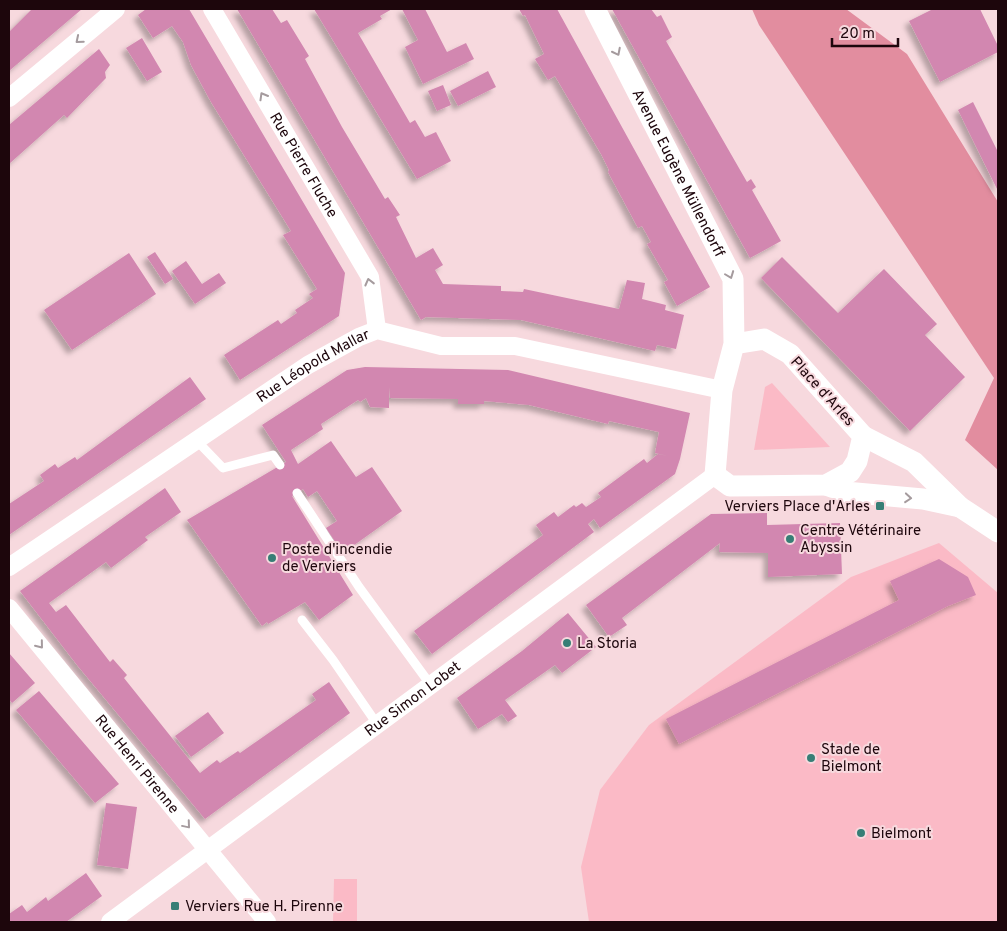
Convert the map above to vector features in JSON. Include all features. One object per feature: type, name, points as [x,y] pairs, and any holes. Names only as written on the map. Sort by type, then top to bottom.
[{"type":"street","points":[[9,98],[116,9]]},
{"type":"street","name":"Rue Pierre Fluche","points":[[212,9],[370,277],[378,330]]},
{"type":"street","name":"Avenue Eugène Müllendorff","points":[[595,9],[732,279],[734,344]]},
{"type":"street","name":"Rue Léopold Mallar","points":[[9,567],[308,365],[359,337],[378,330],[441,346],[515,346],[722,390]]},
{"type":"street","name":"Place d'Arles","points":[[715,475],[730,486],[826,485],[850,472],[856,461],[863,436],[790,354],[764,339],[734,344]]},
{"type":"street","points":[[715,475],[722,390],[734,344]]},
{"type":"street","points":[[863,436],[914,462],[960,507],[998,532]]},
{"type":"street","name":"Rue Simon Lobet","points":[[110,922],[715,475]]},
{"type":"street","points":[[826,485],[845,492],[923,499],[960,507]]},
{"type":"street","name":"Rue Henri Pirenne","points":[[9,608],[267,922]]},
{"type":"lane","points":[[197,441],[223,468],[273,455],[280,465]]},
{"type":"lane","points":[[297,493],[359,587],[430,684]]},
{"type":"lane","points":[[302,620],[333,660],[377,724]]},
{"type":"shaded area","points":[[752,9],[846,9],[907,54],[998,202],[998,470],[965,440],[994,378],[759,25]]},
{"type":"shaded area","points":[[772,383],[830,447],[754,450],[765,387]]},
{"type":"shaded area","name":"Stade de Bielmont","points":[[939,543],[998,593],[998,922],[589,922],[581,867],[600,790],[649,725],[851,577]]},
{"type":"shaded area","points":[[334,879],[357,879],[357,922],[333,922]]},
{"type":"building","points":[[32,9],[82,9],[9,71],[9,32]]},
{"type":"building","points":[[146,9],[189,9],[345,273],[339,316],[240,380],[224,355],[278,320],[281,324],[297,313],[295,310],[313,298],[309,294],[317,289],[283,235],[291,231],[211,102],[191,65],[183,42],[172,26],[153,38],[138,15]]},
{"type":"building","points":[[237,9],[272,9],[281,23],[287,20],[309,56],[305,59],[342,127],[385,199],[388,197],[400,215],[396,217],[416,258],[433,248],[443,265],[435,270],[443,284],[501,286],[501,291],[523,292],[524,289],[619,309],[627,280],[645,283],[642,299],[666,305],[665,310],[684,315],[676,349],[657,345],[655,351],[521,320],[426,317],[421,320]]},
{"type":"building","points":[[314,9],[392,9],[380,16],[382,19],[358,33],[410,123],[415,120],[425,137],[436,132],[451,161],[417,179]]},
{"type":"building","points":[[402,9],[425,9],[447,52],[466,43],[474,59],[423,84],[405,47],[418,40]]},
{"type":"building","points":[[519,9],[557,9],[710,287],[677,306],[664,282],[668,280],[647,244],[651,242],[642,226],[638,228],[608,172],[609,170],[601,154],[555,76],[548,80],[535,59],[544,54],[525,15],[523,16]]},
{"type":"building","points":[[612,9],[651,9],[657,17],[661,15],[672,37],[666,41],[747,182],[751,179],[756,187],[752,190],[781,241],[750,258]]},
{"type":"building","points":[[933,9],[980,9],[998,46],[998,52],[940,82],[909,21]]},
{"type":"building","points":[[142,38],[162,72],[147,81],[126,48]]},
{"type":"building","points":[[99,49],[110,65],[105,72],[106,78],[67,118],[64,115],[9,164],[9,125]]},
{"type":"building","points":[[488,71],[496,87],[458,106],[450,91]]},
{"type":"building","points":[[443,85],[451,105],[437,111],[428,91]]},
{"type":"building","points":[[973,102],[998,152],[998,191],[958,110]]},
{"type":"building","points":[[155,252],[173,279],[165,284],[147,257]]},
{"type":"building","points":[[129,253],[156,294],[72,350],[44,310]]},
{"type":"building","points":[[782,257],[838,313],[884,269],[937,324],[925,335],[965,377],[910,431],[761,278]]},
{"type":"building","points":[[186,261],[202,284],[219,273],[226,283],[195,304],[172,271]]},
{"type":"building","points":[[365,367],[508,370],[690,413],[675,474],[600,528],[594,519],[588,524],[594,532],[432,654],[414,631],[543,535],[536,525],[554,512],[558,517],[574,505],[576,507],[582,503],[586,507],[601,497],[598,493],[644,459],[647,463],[658,454],[668,456],[655,453],[659,432],[609,421],[608,424],[529,405],[484,401],[484,404],[458,404],[458,399],[390,398],[389,387],[389,408],[370,407],[366,398],[360,402],[358,400],[321,424],[323,429],[291,450],[298,464],[331,441],[356,477],[372,467],[402,511],[343,553],[326,528],[337,521],[317,491],[308,497],[303,489],[292,496],[353,595],[319,620],[305,602],[262,626],[187,520],[286,462],[262,425],[347,370]]},
{"type":"building","points":[[190,377],[206,399],[9,535],[9,504],[44,481],[40,475],[55,464],[58,468],[75,457],[77,460]]},
{"type":"building","points":[[165,488],[181,512],[145,537],[148,540],[111,568],[106,562],[49,603],[56,612],[66,605],[110,662],[113,659],[127,675],[124,678],[200,773],[217,760],[220,763],[238,751],[240,753],[316,700],[312,694],[329,682],[350,713],[205,819],[77,665],[20,591]]},
{"type":"building","points":[[767,513],[767,525],[840,523],[842,574],[768,577],[768,553],[719,552],[720,543],[622,618],[627,625],[609,637],[586,605],[711,514]]},
{"type":"building","points":[[939,559],[968,577],[976,595],[948,606],[679,744],[666,719],[899,600],[890,581]]},
{"type":"building","points":[[568,613],[596,647],[562,673],[555,665],[505,700],[517,716],[508,722],[502,714],[478,729],[457,698],[522,651]]},
{"type":"building","points":[[9,653],[35,683],[12,703],[9,699]]},
{"type":"building","points":[[39,691],[119,784],[95,803],[16,710]]},
{"type":"building","points":[[208,712],[224,733],[191,757],[175,736]]},
{"type":"building","points":[[106,803],[137,807],[128,869],[97,865]]},
{"type":"building","points":[[86,873],[102,896],[66,922],[9,922],[9,914],[22,905],[27,912],[46,897],[48,901]]},
{"type":"place","name":"Verviers Place d'Arles","points":[[880,506]]},
{"type":"place","name":"Centre Vétérinaire Abyssin","points":[[790,539]]},
{"type":"place","name":"Poste d'incendie de Verviers","points":[[272,558]]},
{"type":"place","name":"La Storia","points":[[567,643]]},
{"type":"place","name":"Stade de Bielmont","points":[[811,758]]},
{"type":"place","name":"Bielmont","points":[[861,833]]},
{"type":"place","name":"Verviers Rue H. Pirenne","points":[[175,906]]}]
